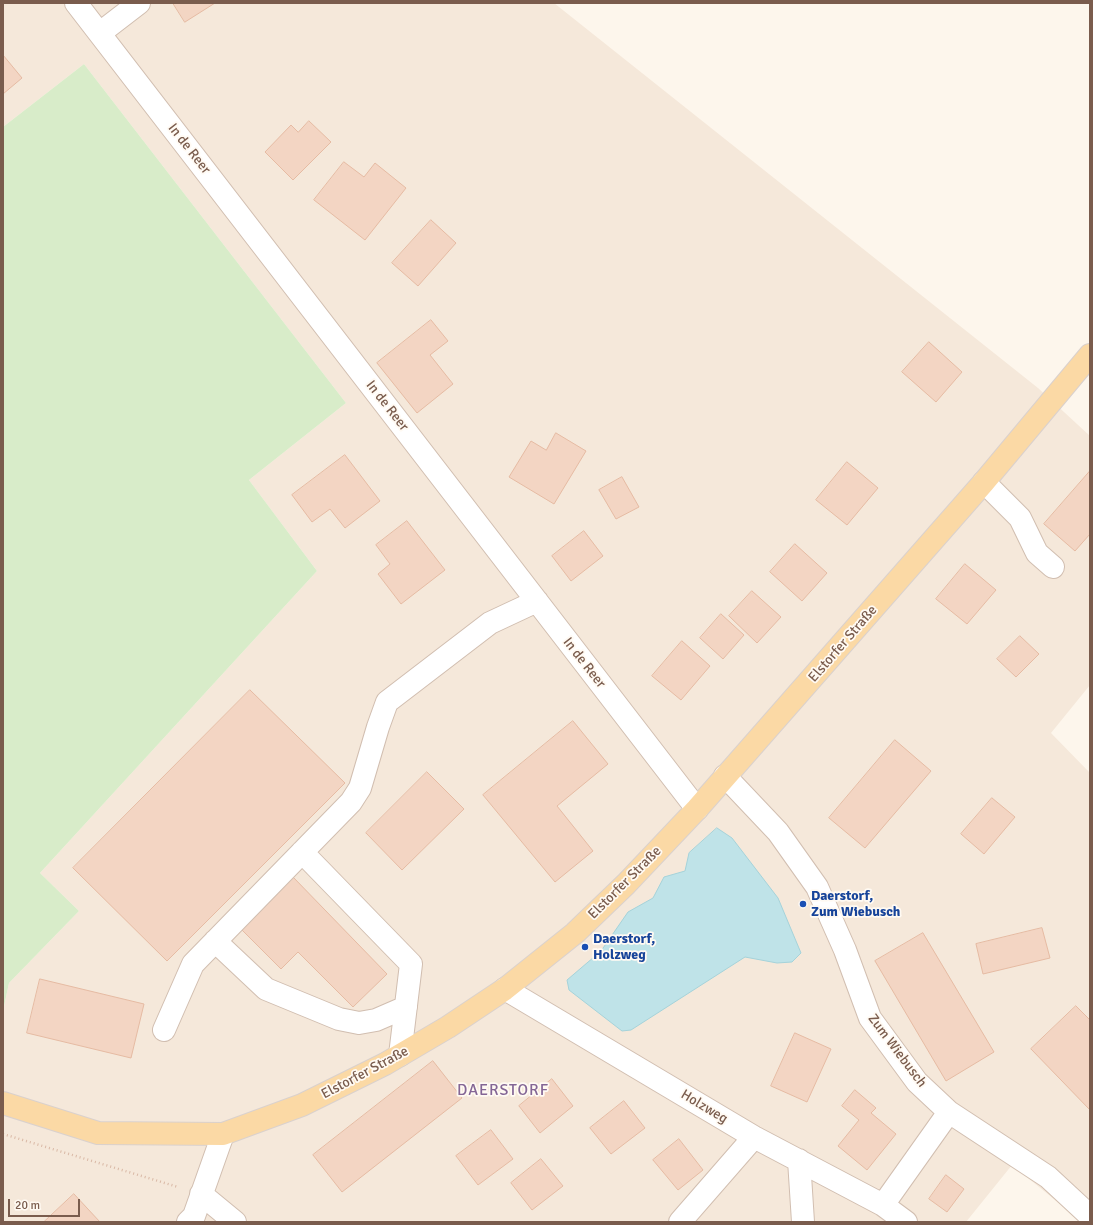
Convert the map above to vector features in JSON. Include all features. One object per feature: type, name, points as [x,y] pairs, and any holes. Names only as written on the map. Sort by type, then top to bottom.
[{"type":"main road","name":"Elstorfer Straße","points":[[3,1103],[98,1133],[223,1134],[302,1105],[400,1056],[448,1027],[504,989],[575,933],[626,884],[697,809],[841,647],[984,482],[1090,355]]},
{"type":"street","name":"In de Reer","points":[[76,3],[697,809]]},
{"type":"street","points":[[100,33],[139,3]]},
{"type":"street","points":[[984,482],[1020,518],[1037,553],[1054,567]]},
{"type":"street","points":[[164,1030],[193,964],[351,802],[360,788],[387,702],[490,623],[538,601]]},
{"type":"street","name":"Zum Wiebusch","points":[[725,776],[778,832],[817,887],[845,950],[870,1018],[917,1082],[949,1112],[1048,1177],[1090,1216]]},
{"type":"street","points":[[302,852],[411,964],[400,1056]]},
{"type":"street","points":[[216,941],[266,989],[339,1019],[359,1024],[376,1020],[406,1007]]},
{"type":"street","name":"Holzweg","points":[[504,989],[754,1137],[883,1205],[906,1222]]},
{"type":"street","points":[[883,1205],[949,1112]]},
{"type":"street","points":[[188,1222],[194,1216],[223,1134]]},
{"type":"street","points":[[680,1222],[754,1137]]},
{"type":"street","points":[[799,1160],[803,1222]]},
{"type":"street","points":[[201,1194],[235,1222]]},
{"type":"path","points":[[3,1134],[201,1194]]},
{"type":"shaded area","points":[[3,3],[554,3],[1038,388],[1090,436],[1090,685],[1051,733],[1090,773],[1090,1222],[1082,1222],[1012,1165],[966,1222],[3,1222],[3,1011],[9,983],[79,911],[40,873],[317,571],[249,480],[346,403],[84,64],[3,127]]},
{"type":"green space","points":[[84,64],[346,403],[249,480],[317,571],[40,873],[79,911],[9,983],[3,1011],[3,127]]},
{"type":"water","points":[[717,828],[732,838],[778,898],[801,953],[792,962],[777,963],[745,957],[631,1030],[622,1031],[569,990],[567,980],[601,951],[628,912],[653,898],[664,877],[685,871],[689,853]]},
{"type":"building","points":[[173,3],[215,3],[185,22]]},
{"type":"building","points":[[3,55],[22,78],[3,94]]},
{"type":"building","points":[[309,121],[331,142],[293,180],[265,152],[291,125],[298,132]]},
{"type":"building","points":[[344,162],[364,177],[375,163],[406,188],[365,240],[314,200]]},
{"type":"building","points":[[431,220],[456,243],[418,286],[392,263]]},
{"type":"building","points":[[431,320],[448,341],[430,355],[453,384],[417,413],[377,363]]},
{"type":"building","points":[[929,342],[962,372],[936,402],[902,372]]},
{"type":"building","points":[[556,433],[586,451],[554,504],[509,477],[531,441],[546,450]]},
{"type":"building","points":[[345,455],[380,501],[345,528],[330,509],[312,522],[292,495]]},
{"type":"building","points":[[847,462],[878,488],[847,525],[816,500]]},
{"type":"building","points":[[1090,471],[1090,534],[1075,551],[1044,524]]},
{"type":"building","points":[[622,477],[639,507],[616,519],[599,490]]},
{"type":"building","points":[[407,521],[445,570],[401,604],[378,574],[390,564],[376,545]]},
{"type":"building","points":[[584,531],[603,556],[571,581],[552,556]]},
{"type":"building","points":[[795,544],[827,573],[802,601],[770,572]]},
{"type":"building","points":[[965,564],[996,590],[967,624],[936,599]]},
{"type":"building","points":[[752,591],[781,617],[757,643],[729,616]]},
{"type":"building","points":[[721,614],[744,635],[723,659],[700,638]]},
{"type":"building","points":[[1020,636],[1039,654],[1016,677],[997,659]]},
{"type":"building","points":[[682,641],[710,666],[681,700],[652,676]]},
{"type":"building","points":[[250,690],[345,783],[167,961],[73,868]]},
{"type":"building","points":[[573,721],[608,764],[557,806],[593,851],[555,882],[483,795]]},
{"type":"building","points":[[895,740],[931,771],[865,848],[829,818]]},
{"type":"building","points":[[427,772],[464,809],[402,870],[366,833]]},
{"type":"building","points":[[992,798],[1015,817],[984,854],[961,834]]},
{"type":"building","points":[[293,877],[387,974],[353,1007],[298,952],[281,969],[241,929]]},
{"type":"building","points":[[1042,928],[1050,958],[983,974],[976,944]]},
{"type":"building","points":[[923,933],[994,1052],[946,1081],[875,961]]},
{"type":"building","points":[[40,979],[144,1004],[131,1058],[27,1033]]},
{"type":"building","points":[[1076,1006],[1090,1020],[1090,1110],[1031,1049]]},
{"type":"building","points":[[795,1033],[831,1049],[807,1102],[771,1086]]},
{"type":"building","points":[[433,1061],[462,1098],[342,1192],[313,1155]]},
{"type":"building","points":[[552,1079],[573,1106],[540,1133],[519,1106]]},
{"type":"building","points":[[855,1090],[876,1108],[871,1113],[896,1134],[867,1170],[838,1146],[859,1120],[842,1106]]},
{"type":"building","points":[[624,1101],[645,1128],[611,1154],[590,1128]]},
{"type":"building","points":[[491,1130],[513,1159],[478,1185],[456,1156]]},
{"type":"building","points":[[679,1139],[703,1170],[678,1190],[653,1160]]},
{"type":"building","points":[[541,1159],[563,1186],[532,1210],[511,1183]]},
{"type":"building","points":[[946,1175],[964,1189],[947,1212],[929,1199]]},
{"type":"building","points":[[74,1194],[100,1222],[44,1222]]},
{"type":"place","name":"Daerstorf, Zum Wiebusch","points":[[803,904]]},
{"type":"place","name":"Daerstorf, Holzweg","points":[[585,947]]},
{"type":"district","name":"DAERSTORF","points":[[503,1091]]}]
